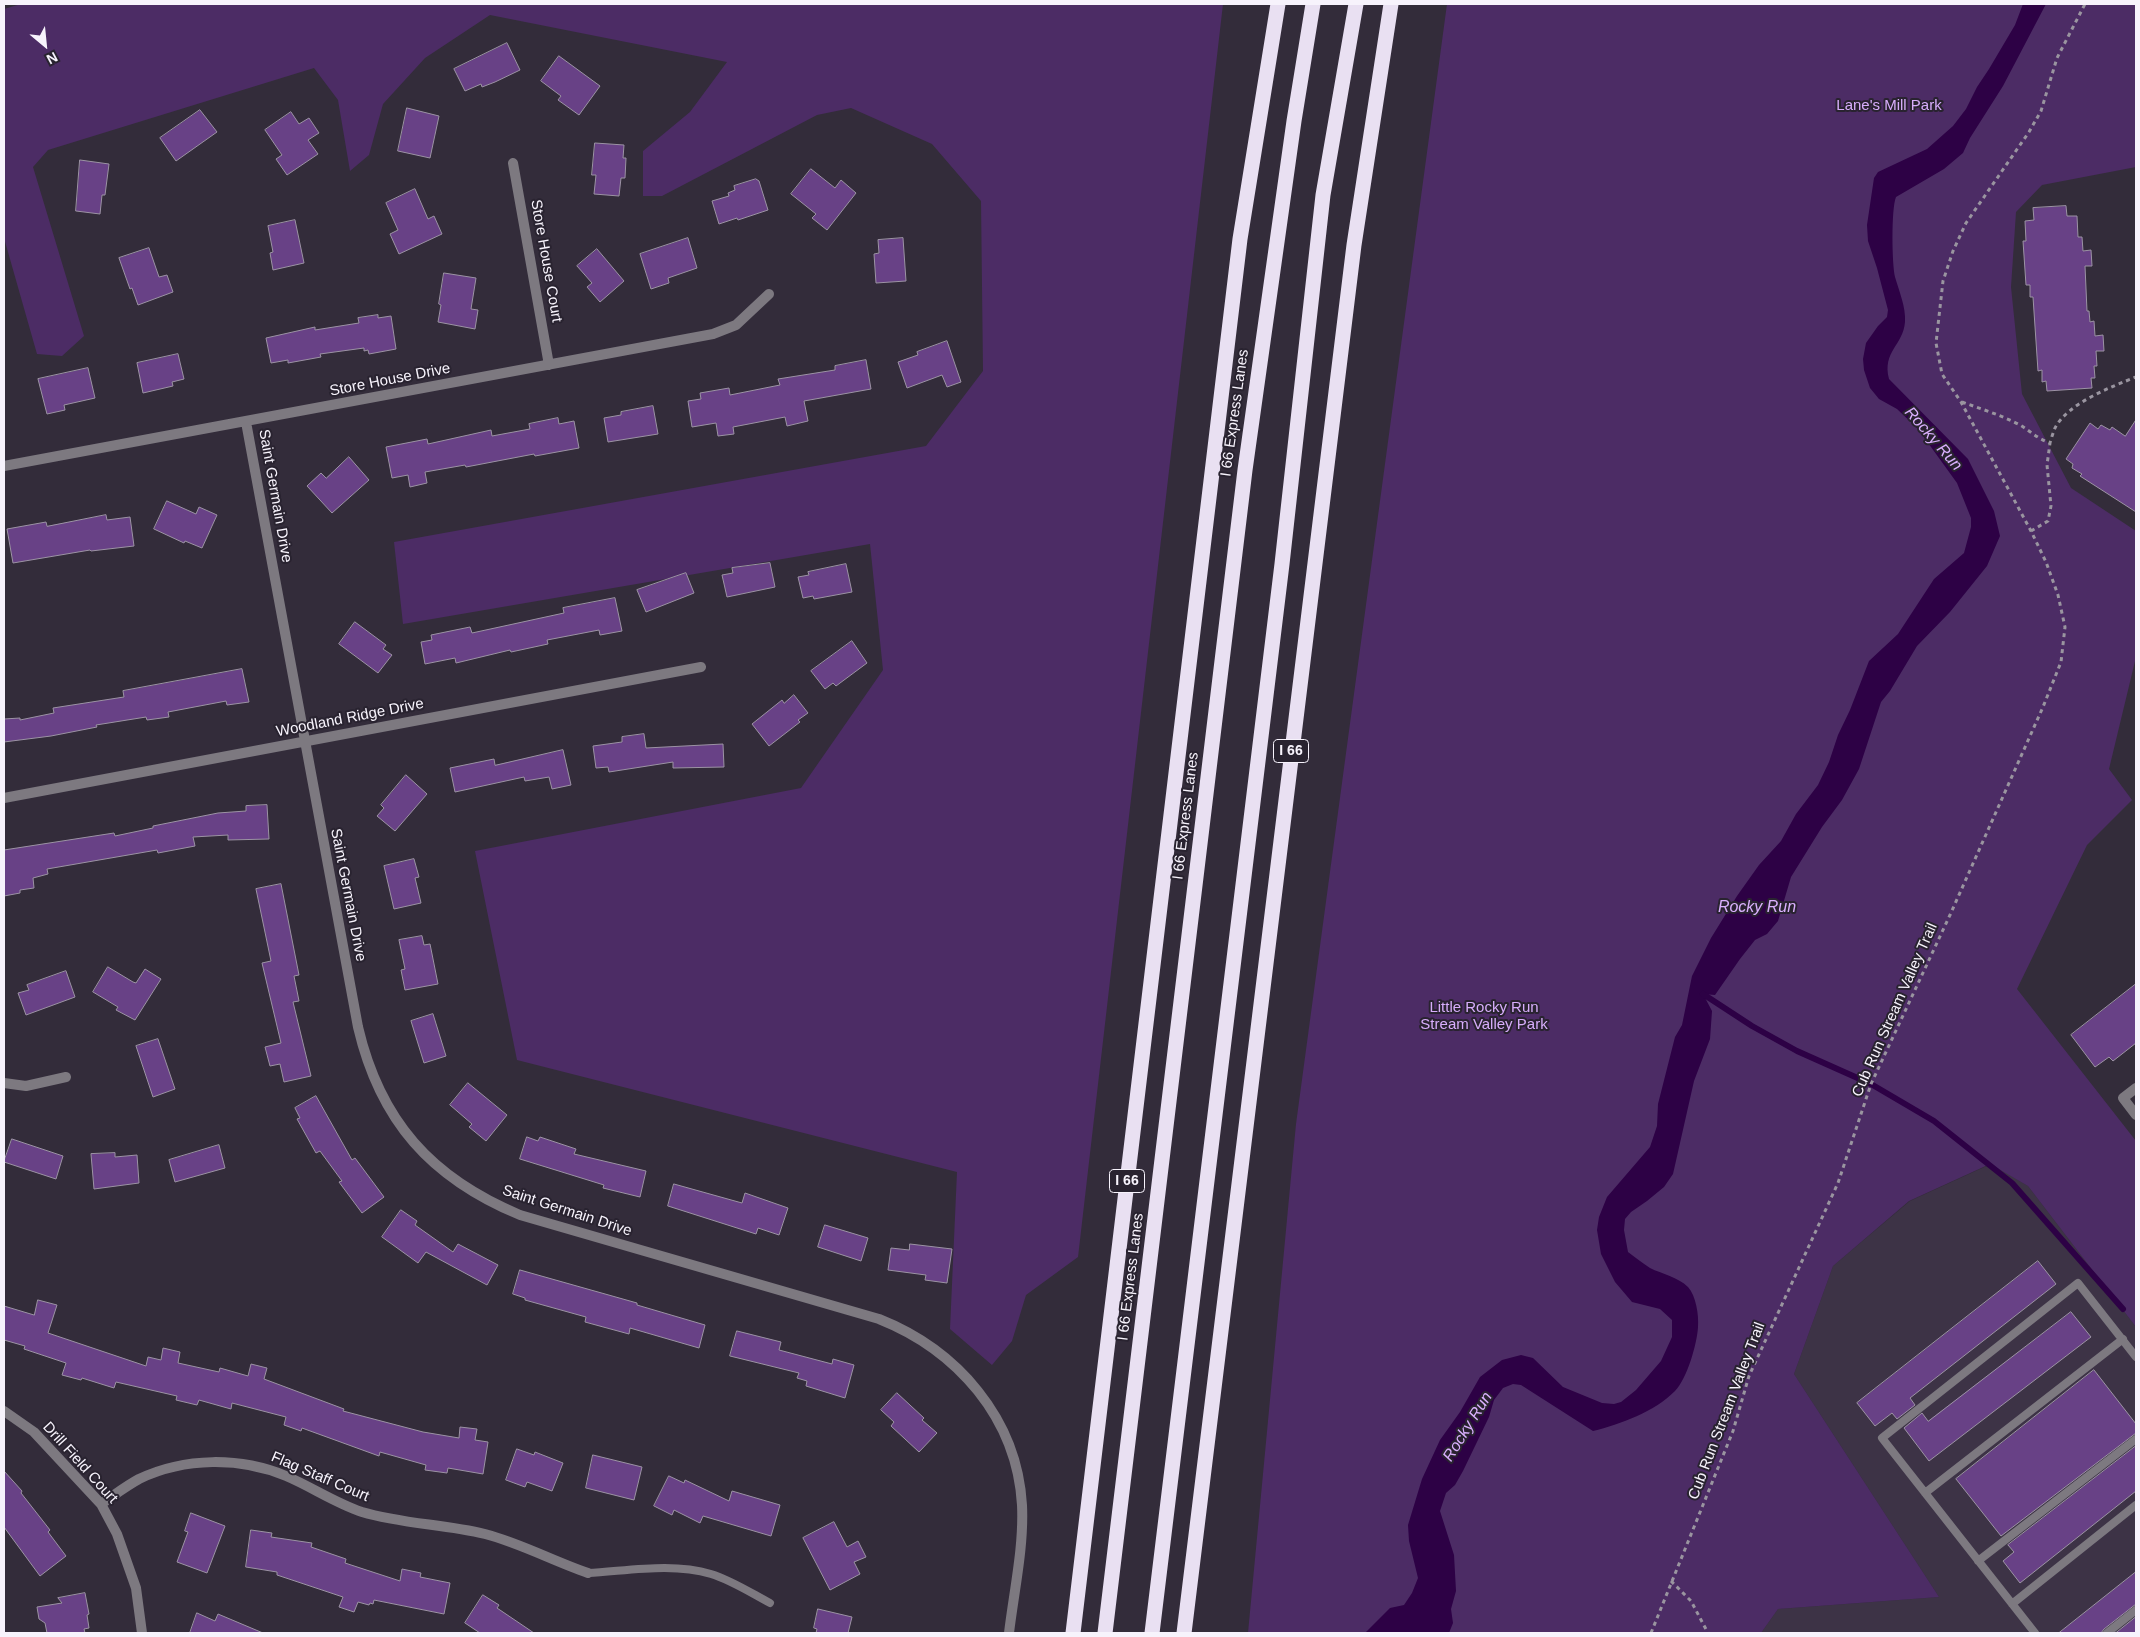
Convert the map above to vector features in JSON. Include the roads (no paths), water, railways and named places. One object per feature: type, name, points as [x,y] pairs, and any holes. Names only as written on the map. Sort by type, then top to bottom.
[{"type":"highway","name":"I 66","points":[[1073,1633],[1238,258],[1278,4]]},
{"type":"highway","name":"I 66 Express Lanes","points":[[1105,1633],[1245,470],[1291,140],[1313,4]]},
{"type":"highway","points":[[1152,1633],[1280,574],[1323,195],[1356,4]]},
{"type":"highway","name":"I 66","points":[[1184,1633],[1352,255],[1391,4]]},
{"type":"street","name":"Store House Court","points":[[513,163],[549,365]]},
{"type":"street","name":"Store House Drive","points":[[4,466],[713,334],[736,325],[769,294]]},
{"type":"street","name":"Saint Germain Drive","points":[[246,422],[337,920],[364,1051],[373,1078],[388,1107],[406,1133],[427,1157],[449,1176],[494,1204],[520,1215],[879,1319],[902,1328],[936,1349],[963,1372],[985,1400],[1003,1432],[1018,1479],[1022,1528],[1009,1633]]},
{"type":"street","name":"Woodland Ridge Drive","points":[[4,798],[701,667]]},
{"type":"street","points":[[4,1083],[26,1086],[66,1076]]},
{"type":"street","points":[[2136,1088],[2123,1098],[2136,1115]]},
{"type":"street","name":"Drill Field Court","points":[[4,1411],[34,1432],[101,1504],[117,1534],[136,1588],[142,1633]]},
{"type":"street","name":"Flag Staff Court","points":[[101,1504],[137,1480],[174,1467],[207,1462],[243,1464],[287,1477],[325,1497],[361,1512],[400,1521],[452,1527],[486,1535],[588,1573]]},
{"type":"lane","points":[[2035,1633],[1882,1438],[2078,1283],[2136,1357]]},
{"type":"lane","points":[[1925,1493],[2123,1339]]},
{"type":"lane","points":[[1978,1561],[2136,1439]]},
{"type":"lane","points":[[2012,1604],[2136,1505]]},
{"type":"lane","points":[[588,1573],[668,1568],[694,1570],[723,1578],[770,1602]]},
{"type":"lane","points":[[2107,1633],[2136,1610]]},
{"type":"water","name":"Rocky Run","points":[[2023,4],[2046,4],[2003,86],[1970,138],[1963,153],[1944,169],[1896,197],[1893,224],[1894,270],[1903,305],[1905,322],[1901,337],[1888,362],[1889,379],[1968,459],[1994,511],[2000,536],[1987,566],[1950,612],[1917,646],[1890,691],[1881,702],[1859,769],[1842,800],[1822,827],[1791,877],[1778,921],[1767,934],[1755,940],[1715,995],[1703,994],[1712,1011],[1710,1039],[1694,1081],[1673,1174],[1664,1187],[1631,1212],[1625,1219],[1624,1230],[1628,1252],[1650,1268],[1675,1278],[1688,1287],[1693,1295],[1698,1317],[1698,1327],[1696,1342],[1684,1378],[1675,1391],[1647,1411],[1626,1421],[1593,1431],[1521,1385],[1513,1384],[1503,1388],[1494,1400],[1489,1417],[1463,1471],[1455,1485],[1446,1493],[1440,1511],[1454,1555],[1456,1591],[1451,1609],[1453,1623],[1449,1633],[1365,1633],[1390,1608],[1404,1605],[1412,1593],[1418,1578],[1409,1541],[1408,1525],[1422,1479],[1440,1440],[1460,1412],[1480,1377],[1502,1360],[1521,1355],[1533,1358],[1563,1387],[1602,1403],[1614,1404],[1621,1402],[1636,1390],[1661,1361],[1672,1337],[1672,1320],[1660,1309],[1632,1302],[1615,1282],[1601,1254],[1597,1230],[1599,1217],[1607,1197],[1650,1147],[1657,1126],[1658,1104],[1675,1037],[1682,1025],[1692,976],[1711,938],[1737,896],[1759,865],[1781,841],[1796,814],[1818,785],[1869,661],[1898,634],[1934,579],[1964,553],[1971,527],[1971,518],[1957,483],[1918,429],[1897,409],[1879,399],[1870,388],[1864,370],[1863,359],[1866,343],[1887,317],[1888,310],[1868,241],[1867,225],[1874,178],[1878,172],[1927,149],[1953,126],[1966,109],[1977,87],[2015,25]]},
{"type":"waterway","points":[[1703,994],[1752,1026],[1797,1051],[1871,1084],[1934,1121],[2012,1183],[2123,1309]]},
{"type":"park label","name":"Lane's Mill Park","points":[[1889,106]]},
{"type":"park label","name":"Little Rocky Run Stream Valley Park","points":[[1484,1016]]}]
